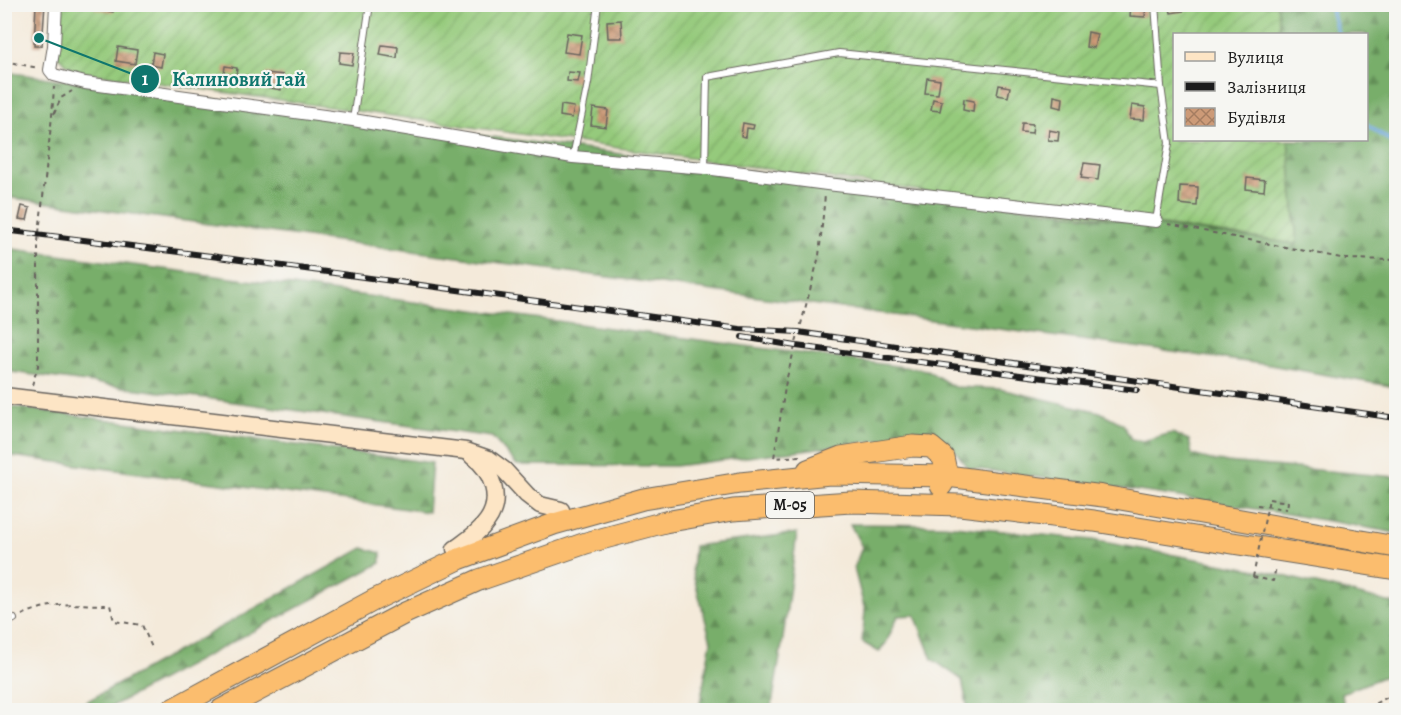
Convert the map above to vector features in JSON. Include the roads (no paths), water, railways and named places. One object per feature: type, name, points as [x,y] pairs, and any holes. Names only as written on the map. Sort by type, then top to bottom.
[{"type":"highway","points":[[788,477],[841,457],[913,446],[931,447],[943,457],[947,476],[940,488],[931,493],[851,502]]},
{"type":"highway","name":"М-05","points":[[171,711],[374,600],[459,559],[554,524],[643,499],[740,483],[830,474],[947,476],[1103,496],[1396,547]]},
{"type":"highway","points":[[374,600],[416,567],[455,549],[561,510],[604,499],[643,499]]},
{"type":"highway","name":"М-05","points":[[221,711],[405,613],[479,580],[586,543],[665,522],[732,510],[851,502],[960,505],[1094,521],[1396,570]]},
{"type":"highway","points":[[250,711],[306,665]]},
{"type":"street","points":[[56,4],[52,73],[85,83],[353,120],[573,157],[705,168],[1156,221]]},
{"type":"street","points":[[4,396],[466,451],[489,459],[504,470],[527,495],[540,505],[561,510]]},
{"type":"street","points":[[455,549],[488,520],[495,493],[491,478],[482,463],[466,451]]},
{"type":"lane","points":[[353,120],[370,4]]},
{"type":"lane","points":[[573,157],[588,83],[598,4]]},
{"type":"lane","points":[[1155,4],[1161,86],[1169,143],[1156,221]]},
{"type":"lane","points":[[705,168],[707,76],[839,53],[1161,86]]},
{"type":"lane","points":[[4,624],[14,619]]},
{"type":"waterway","points":[[1330,4],[1338,33]]},
{"type":"waterway","points":[[1368,125],[1396,145]]},
{"type":"railway","points":[[4,230],[211,256],[740,329],[798,332],[1396,418]]},
{"type":"railway","points":[[742,337],[1137,390]]},
{"type":"place","name":"Калиновий гай","points":[[39,38]]}]
